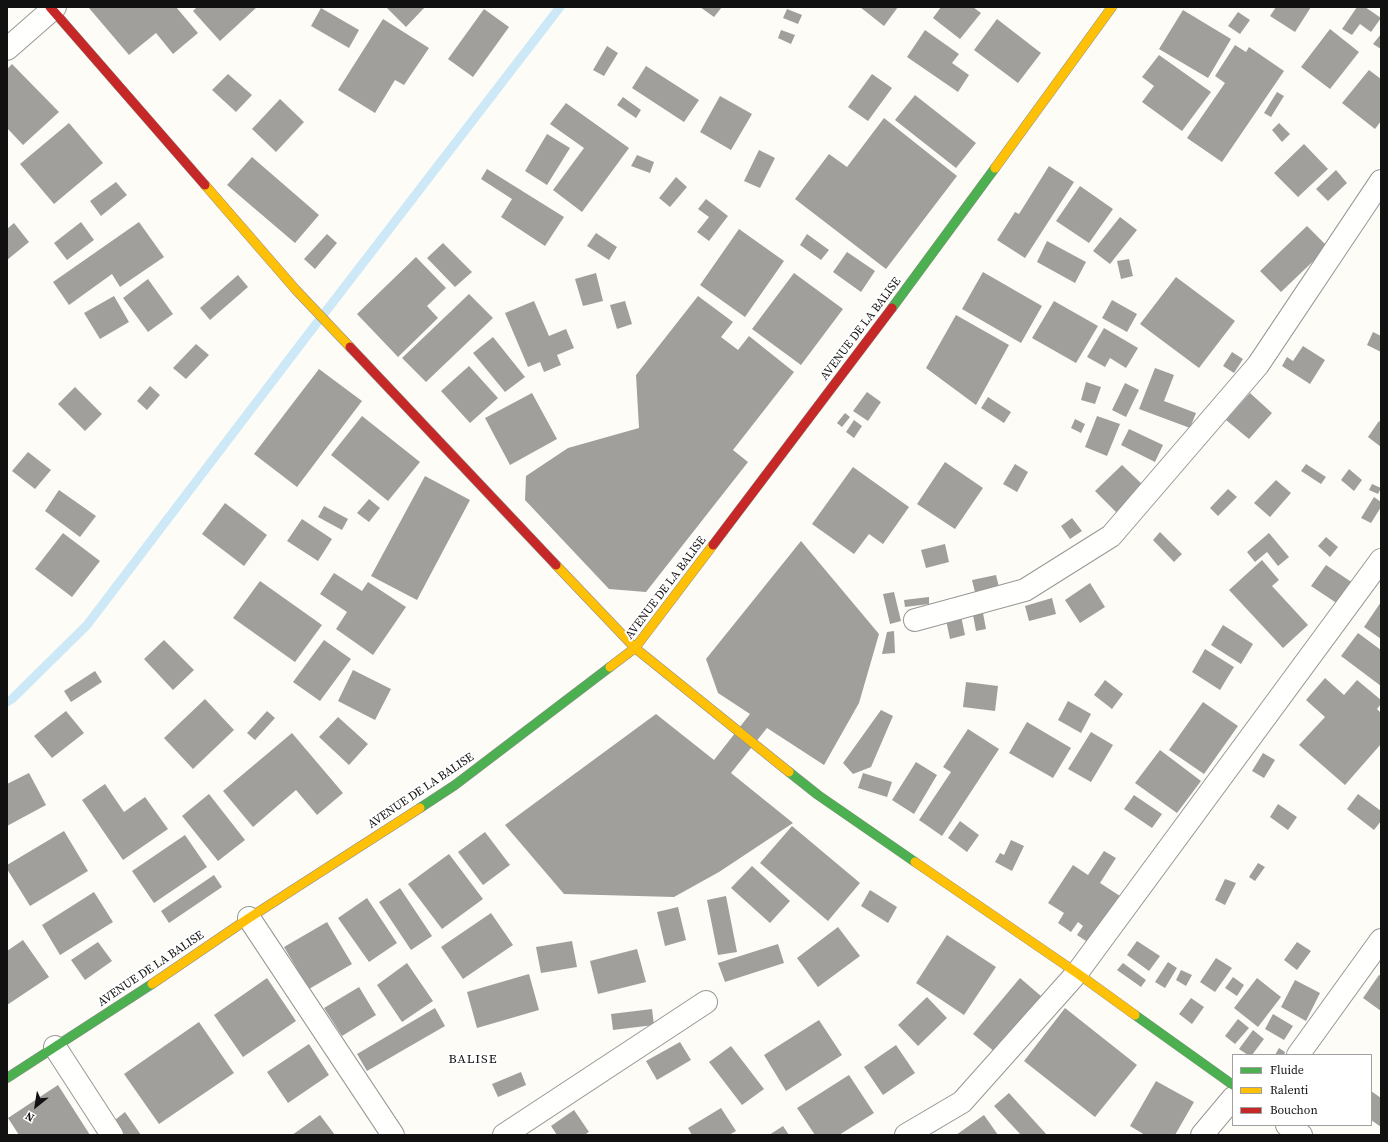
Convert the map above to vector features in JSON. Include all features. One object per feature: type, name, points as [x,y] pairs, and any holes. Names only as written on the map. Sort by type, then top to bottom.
[{"type":"street","name":"AVENUE DE LA BALISE","points":[[7,1078],[454,785],[635,648],[924,266],[1112,7]]},
{"type":"street","points":[[7,49],[52,8],[296,290],[635,648],[818,795],[1077,973],[1232,1084]]},
{"type":"street","points":[[915,620],[1025,590],[1111,536],[1258,365],[1381,181]]},
{"type":"street","points":[[906,1135],[962,1102],[1077,973],[1381,560]]},
{"type":"street","points":[[249,918],[393,1135]]},
{"type":"street","points":[[1299,1054],[1381,940]]},
{"type":"street","points":[[504,1135],[706,1002]]},
{"type":"street","points":[[55,1047],[112,1135]]},
{"type":"street","points":[[1202,1135],[1232,1099]]},
{"type":"street","points":[[1288,1126],[1301,1135]]},
{"type":"building","points":[[176,7],[198,33],[173,54],[156,33],[129,55],[89,8]]},
{"type":"building","points":[[197,7],[257,7],[220,41],[193,11]]},
{"type":"building","points":[[386,7],[425,7],[406,27]]},
{"type":"building","points":[[700,7],[722,7],[714,17]]},
{"type":"building","points":[[860,7],[898,7],[884,26]]},
{"type":"building","points":[[941,7],[973,7],[981,13],[960,39],[933,18]]},
{"type":"building","points":[[1276,7],[1311,7],[1295,32],[1270,16]]},
{"type":"building","points":[[1357,7],[1365,7],[1381,18],[1371,32],[1360,24],[1352,35],[1342,29]]},
{"type":"building","points":[[321,8],[359,30],[349,48],[311,26]]},
{"type":"building","points":[[484,9],[509,27],[473,77],[448,59]]},
{"type":"building","points":[[787,9],[802,15],[798,24],[783,18]]},
{"type":"building","points":[[1183,10],[1231,39],[1208,78],[1159,49]]},
{"type":"building","points":[[1238,12],[1250,20],[1240,34],[1228,26]]},
{"type":"building","points":[[383,19],[429,48],[404,85],[395,80],[375,113],[338,90]]},
{"type":"building","points":[[997,19],[1041,53],[1018,83],[974,50]]},
{"type":"building","points":[[1330,29],[1359,52],[1330,89],[1301,67]]},
{"type":"building","points":[[781,30],[795,35],[791,44],[778,38]]},
{"type":"building","points":[[925,30],[959,54],[952,63],[969,75],[958,92],[907,57]]},
{"type":"building","points":[[1381,34],[1381,49],[1373,44]]},
{"type":"building","points":[[1235,45],[1246,52],[1249,47],[1284,71],[1222,162],[1187,138],[1225,83],[1215,76]]},
{"type":"building","points":[[607,46],[618,53],[604,76],[593,70]]},
{"type":"building","points":[[1159,55],[1211,92],[1182,131],[1142,102],[1154,86],[1142,77]]},
{"type":"building","points":[[12,64],[59,112],[23,145],[7,128],[7,69]]},
{"type":"building","points":[[646,66],[699,100],[684,122],[632,88]]},
{"type":"building","points":[[1369,70],[1381,79],[1381,121],[1375,129],[1342,103]]},
{"type":"building","points":[[228,74],[252,95],[236,112],[212,90]]},
{"type":"building","points":[[872,74],[892,88],[868,121],[848,107]]},
{"type":"building","points":[[1277,92],[1284,96],[1271,117],[1264,113]]},
{"type":"building","points":[[915,95],[976,143],[956,168],[895,120]]},
{"type":"building","points":[[720,96],[752,114],[731,150],[700,132]]},
{"type":"building","points":[[623,97],[641,110],[636,118],[617,105]]},
{"type":"building","points":[[280,99],[304,122],[276,152],[252,129]]},
{"type":"building","points":[[566,103],[629,148],[582,212],[553,190],[584,148],[550,124]]},
{"type":"building","points":[[884,118],[957,176],[886,269],[795,199],[829,154],[847,167]]},
{"type":"building","points":[[69,123],[103,163],[54,204],[20,164]]},
{"type":"building","points":[[1279,123],[1290,134],[1282,142],[1272,130]]},
{"type":"building","points":[[547,134],[570,148],[547,185],[525,171]]},
{"type":"building","points":[[1304,144],[1328,169],[1298,197],[1274,173]]},
{"type":"building","points":[[759,150],[775,158],[760,188],[744,181]]},
{"type":"building","points":[[637,155],[654,162],[650,173],[631,166]]},
{"type":"building","points":[[252,157],[319,215],[295,243],[227,185]]},
{"type":"building","points":[[1049,166],[1074,182],[1025,258],[997,240],[1015,212],[1019,214]]},
{"type":"building","points":[[487,169],[564,217],[545,246],[501,217],[512,199],[481,179]]},
{"type":"building","points":[[1336,170],[1347,183],[1328,201],[1316,189]]},
{"type":"building","points":[[676,177],[687,187],[670,207],[659,198]]},
{"type":"building","points":[[116,182],[127,195],[101,216],[90,201]]},
{"type":"building","points":[[1080,186],[1113,209],[1089,243],[1056,221]]},
{"type":"building","points":[[706,199],[728,216],[709,241],[697,232],[709,217],[698,209]]},
{"type":"building","points":[[1120,217],[1137,230],[1110,264],[1093,251]]},
{"type":"building","points":[[81,222],[94,240],[67,260],[54,243]]},
{"type":"building","points":[[139,222],[164,257],[120,287],[112,274],[69,305],[53,282]]},
{"type":"building","points":[[14,223],[29,242],[7,260],[7,229]]},
{"type":"building","points":[[1307,226],[1328,247],[1281,292],[1260,271]]},
{"type":"building","points":[[739,229],[784,261],[745,317],[700,285]]},
{"type":"building","points":[[596,233],[617,247],[609,260],[587,246]]},
{"type":"building","points":[[327,234],[337,243],[315,269],[304,259]]},
{"type":"building","points":[[807,234],[829,250],[821,260],[800,245]]},
{"type":"building","points":[[1047,241],[1086,262],[1075,283],[1037,262]]},
{"type":"building","points":[[443,243],[472,272],[455,287],[427,258]]},
{"type":"building","points":[[847,252],[875,271],[861,292],[833,272]]},
{"type":"building","points":[[416,257],[446,288],[427,306],[438,318],[398,357],[357,314]]},
{"type":"building","points":[[1129,259],[1133,276],[1121,279],[1117,261]]},
{"type":"building","points":[[983,272],[1042,306],[1021,343],[962,309]]},
{"type":"building","points":[[596,273],[603,301],[583,306],[575,279]]},
{"type":"building","points":[[794,273],[843,309],[801,365],[752,329]]},
{"type":"building","points":[[238,275],[248,287],[210,320],[200,308]]},
{"type":"building","points":[[1176,277],[1235,321],[1199,368],[1140,324]]},
{"type":"building","points":[[148,279],[173,314],[148,332],[123,298]]},
{"type":"building","points":[[469,294],[493,318],[426,382],[402,358]]},
{"type":"building","points":[[114,296],[129,322],[100,339],[84,313]]},
{"type":"building","points":[[698,296],[733,322],[721,337],[738,350],[749,336],[794,372],[733,450],[748,462],[646,592],[609,589],[525,500],[526,476],[568,448],[639,428],[636,375]]},
{"type":"building","points":[[1112,300],[1137,314],[1127,332],[1102,318]]},
{"type":"building","points":[[534,301],[549,336],[566,329],[574,348],[557,355],[561,365],[544,372],[540,362],[528,367],[505,313]]},
{"type":"building","points":[[625,301],[632,324],[617,329],[610,305]]},
{"type":"building","points":[[1054,301],[1098,326],[1076,363],[1032,338]]},
{"type":"building","points":[[956,315],[1009,345],[976,405],[926,368]]},
{"type":"building","points":[[1104,328],[1138,348],[1126,368],[1110,358],[1105,367],[1087,357]]},
{"type":"building","points":[[1373,332],[1381,336],[1381,352],[1367,345]]},
{"type":"building","points":[[493,337],[525,377],[505,392],[473,353]]},
{"type":"building","points":[[196,344],[209,355],[186,379],[173,368]]},
{"type":"building","points":[[1303,346],[1325,360],[1310,384],[1282,366],[1287,357],[1293,361]]},
{"type":"building","points":[[1232,352],[1243,359],[1234,373],[1223,366]]},
{"type":"building","points":[[469,366],[498,398],[470,423],[441,391]]},
{"type":"building","points":[[1155,368],[1174,375],[1164,401],[1196,413],[1190,428],[1139,409]]},
{"type":"building","points":[[319,369],[362,401],[297,487],[254,454]]},
{"type":"building","points":[[1086,382],[1101,387],[1095,404],[1081,400]]},
{"type":"building","points":[[1125,383],[1139,390],[1126,417],[1112,410]]},
{"type":"building","points":[[150,386],[160,395],[147,410],[137,401]]},
{"type":"building","points":[[75,387],[102,414],[85,431],[58,404]]},
{"type":"building","points":[[867,392],[881,402],[868,421],[853,411]]},
{"type":"building","points":[[532,393],[557,439],[510,465],[485,418]]},
{"type":"building","points":[[1250,393],[1272,413],[1249,439],[1226,420]]},
{"type":"building","points":[[988,397],[1011,412],[1004,423],[981,408]]},
{"type":"building","points":[[845,413],[850,417],[842,427],[837,423]]},
{"type":"building","points":[[362,416],[420,462],[388,501],[331,455]]},
{"type":"building","points":[[1097,416],[1120,424],[1107,456],[1085,447]]},
{"type":"building","points":[[1075,419],[1085,424],[1081,433],[1071,428]]},
{"type":"building","points":[[854,420],[862,426],[854,438],[846,432]]},
{"type":"building","points":[[1379,421],[1381,423],[1381,447],[1368,437]]},
{"type":"building","points":[[1129,429],[1163,445],[1155,462],[1121,445]]},
{"type":"building","points":[[28,452],[51,470],[35,489],[12,471]]},
{"type":"building","points":[[945,462],[983,488],[955,529],[917,504]]},
{"type":"building","points":[[1015,464],[1028,472],[1017,492],[1003,484]]},
{"type":"building","points":[[1306,464],[1326,477],[1321,484],[1301,471]]},
{"type":"building","points":[[1122,465],[1144,486],[1117,513],[1095,491]]},
{"type":"building","points":[[853,467],[909,507],[883,544],[869,534],[854,554],[812,524]]},
{"type":"building","points":[[1349,469],[1362,480],[1354,491],[1341,480]]},
{"type":"building","points":[[425,476],[470,500],[417,600],[371,576]]},
{"type":"building","points":[[1276,480],[1291,493],[1270,517],[1254,503]]},
{"type":"building","points":[[1372,484],[1381,488],[1378,494],[1369,490]]},
{"type":"building","points":[[1228,489],[1237,497],[1218,516],[1210,508]]},
{"type":"building","points":[[59,490],[96,516],[80,537],[45,511]]},
{"type":"building","points":[[1374,497],[1381,502],[1381,507],[1371,523],[1361,518]]},
{"type":"building","points":[[369,499],[380,508],[369,522],[357,513]]},
{"type":"building","points":[[225,503],[267,535],[244,566],[202,534]]},
{"type":"building","points":[[324,506],[348,519],[342,530],[318,517]]},
{"type":"building","points":[[1072,518],[1082,531],[1070,539],[1061,526]]},
{"type":"building","points":[[302,519],[332,539],[318,561],[287,541]]},
{"type":"building","points":[[1160,532],[1182,554],[1174,562],[1153,540]]},
{"type":"building","points":[[63,533],[100,561],[72,597],[35,569]]},
{"type":"building","points":[[1269,533],[1289,557],[1278,566],[1267,552],[1255,562],[1247,552]]},
{"type":"building","points":[[1326,537],[1338,547],[1330,557],[1318,546]]},
{"type":"building","points":[[801,541],[879,634],[859,703],[824,765],[767,728],[731,773],[793,823],[719,872],[674,897],[564,894],[505,825],[656,714],[714,760],[750,714],[718,693],[706,659]]},
{"type":"building","points":[[945,544],[949,562],[926,568],[921,550]]},
{"type":"building","points":[[1262,560],[1279,580],[1272,586],[1308,625],[1283,648],[1229,590]]},
{"type":"building","points":[[1326,565],[1353,583],[1338,604],[1311,586]]},
{"type":"building","points":[[334,573],[362,591],[368,582],[406,607],[373,655],[336,629],[347,612],[320,594]]},
{"type":"building","points":[[996,575],[999,587],[975,592],[972,580]]},
{"type":"building","points":[[260,581],[322,625],[295,662],[233,618]]},
{"type":"building","points":[[1090,583],[1105,607],[1080,623],[1065,600]]},
{"type":"building","points":[[894,592],[901,621],[890,624],[883,594]]},
{"type":"building","points":[[929,597],[929,604],[905,607],[904,600]]},
{"type":"building","points":[[1052,598],[1056,614],[1029,621],[1025,606]]},
{"type":"building","points":[[1381,602],[1381,639],[1364,627]]},
{"type":"building","points":[[983,613],[986,629],[976,631],[973,615]]},
{"type":"building","points":[[961,616],[965,635],[950,639],[946,620]]},
{"type":"building","points":[[1223,625],[1253,644],[1241,664],[1211,645]]},
{"type":"building","points":[[894,631],[895,653],[882,654],[887,632]]},
{"type":"building","points":[[1358,633],[1381,650],[1381,686],[1341,656]]},
{"type":"building","points":[[164,640],[194,670],[173,690],[144,659]]},
{"type":"building","points":[[324,640],[351,659],[320,701],[293,682]]},
{"type":"building","points":[[1205,649],[1234,667],[1220,690],[1192,672]]},
{"type":"building","points":[[353,670],[391,689],[375,720],[338,701]]},
{"type":"building","points":[[95,671],[102,682],[71,702],[64,691]]},
{"type":"building","points":[[1325,678],[1344,695],[1357,680],[1381,700],[1381,704],[1377,709],[1381,713],[1381,744],[1345,785],[1299,745],[1325,717],[1306,700]]},
{"type":"building","points":[[1105,680],[1123,694],[1112,709],[1094,695]]},
{"type":"building","points":[[966,682],[998,686],[995,711],[963,707]]},
{"type":"building","points":[[205,699],[234,730],[193,769],[164,738]]},
{"type":"building","points":[[1068,701],[1091,714],[1081,733],[1058,720]]},
{"type":"building","points":[[1203,702],[1238,726],[1204,774],[1169,750]]},
{"type":"building","points":[[881,710],[893,716],[871,767],[853,774],[843,763]]},
{"type":"building","points":[[66,711],[84,733],[52,758],[34,736]]},
{"type":"building","points":[[267,711],[275,718],[255,740],[247,733]]},
{"type":"building","points":[[338,717],[368,744],[349,765],[319,737]]},
{"type":"building","points":[[1027,722],[1071,748],[1053,778],[1009,753]]},
{"type":"building","points":[[968,729],[999,749],[942,836],[919,820],[951,772],[943,767]]},
{"type":"building","points":[[1091,732],[1113,745],[1091,782],[1068,769]]},
{"type":"building","points":[[292,733],[343,793],[317,815],[296,790],[253,827],[223,791]]},
{"type":"building","points":[[1160,750],[1201,781],[1177,813],[1135,783]]},
{"type":"building","points":[[1263,753],[1275,760],[1264,778],[1252,771]]},
{"type":"building","points":[[916,762],[937,775],[914,814],[892,800]]},
{"type":"building","points":[[29,773],[46,805],[7,826],[7,784]]},
{"type":"building","points":[[863,773],[892,782],[887,797],[858,788]]},
{"type":"building","points":[[105,784],[124,812],[145,797],[168,829],[123,860],[82,800]]},
{"type":"building","points":[[209,794],[245,840],[218,861],[182,816]]},
{"type":"building","points":[[1358,794],[1381,811],[1381,821],[1374,830],[1347,809]]},
{"type":"building","points":[[1134,795],[1162,814],[1152,828],[1124,809]]},
{"type":"building","points":[[1278,804],[1297,817],[1288,830],[1270,817]]},
{"type":"building","points":[[960,821],[979,835],[967,852],[948,838]]},
{"type":"building","points":[[792,826],[860,883],[828,921],[760,863]]},
{"type":"building","points":[[64,831],[88,871],[30,906],[7,869],[7,865]]},
{"type":"building","points":[[485,832],[510,865],[483,885],[458,852]]},
{"type":"building","points":[[185,835],[207,867],[154,903],[132,871]]},
{"type":"building","points":[[1011,840],[1024,846],[1012,871],[995,862],[1000,853],[1004,855]]},
{"type":"building","points":[[1104,851],[1116,858],[1100,883],[1120,896],[1089,943],[1077,935],[1083,926],[1078,922],[1071,932],[1058,923],[1064,913],[1048,903],[1073,865],[1088,875]]},
{"type":"building","points":[[449,854],[483,899],[442,929],[408,884]]},
{"type":"building","points":[[1258,863],[1265,867],[1255,881],[1249,877]]},
{"type":"building","points":[[752,866],[790,901],[770,923],[731,888]]},
{"type":"building","points":[[214,875],[222,887],[169,923],[161,911]]},
{"type":"building","points":[[1225,879],[1236,883],[1225,905],[1215,900]]},
{"type":"building","points":[[400,888],[432,936],[411,950],[379,902]]},
{"type":"building","points":[[870,890],[897,907],[888,923],[861,906]]},
{"type":"building","points":[[94,892],[113,922],[60,955],[42,925]]},
{"type":"building","points":[[726,896],[737,952],[718,955],[707,900]]},
{"type":"building","points":[[367,898],[397,943],[369,962],[338,918]]},
{"type":"building","points":[[678,907],[686,940],[665,946],[657,912]]},
{"type":"building","points":[[491,913],[513,945],[463,979],[441,947]]},
{"type":"building","points":[[327,922],[352,964],[309,989],[284,947]]},
{"type":"building","points":[[838,927],[860,956],[818,987],[797,958]]},
{"type":"building","points":[[947,935],[996,967],[964,1015],[916,983]]},
{"type":"building","points":[[23,940],[49,977],[7,1005],[7,951]]},
{"type":"building","points":[[572,941],[577,967],[541,973],[536,947]]},
{"type":"building","points":[[1137,941],[1160,956],[1149,971],[1127,955]]},
{"type":"building","points":[[98,942],[112,961],[85,980],[71,960]]},
{"type":"building","points":[[1297,942],[1311,951],[1297,970],[1284,960]]},
{"type":"building","points":[[778,944],[784,963],[725,982],[718,963]]},
{"type":"building","points":[[637,949],[646,982],[598,994],[590,961]]},
{"type":"building","points":[[1216,958],[1232,968],[1215,992],[1200,982]]},
{"type":"building","points":[[1168,962],[1177,968],[1165,988],[1155,982]]},
{"type":"building","points":[[407,963],[433,1001],[402,1022],[377,985]]},
{"type":"building","points":[[1123,963],[1146,980],[1141,987],[1117,970]]},
{"type":"building","points":[[1181,970],[1192,975],[1186,986],[1176,980]]},
{"type":"building","points":[[529,974],[539,1010],[477,1028],[467,992]]},
{"type":"building","points":[[1379,975],[1381,976],[1381,1011],[1363,998]]},
{"type":"building","points":[[1233,977],[1244,985],[1237,996],[1225,988]]},
{"type":"building","points":[[267,978],[296,1021],[243,1057],[214,1015]]},
{"type":"building","points":[[1020,978],[1041,996],[995,1052],[973,1034]]},
{"type":"building","points":[[1257,978],[1281,997],[1258,1027],[1234,1008]]},
{"type":"building","points":[[1295,980],[1320,993],[1306,1021],[1281,1007]]},
{"type":"building","points":[[359,987],[376,1015],[342,1036],[324,1008]]},
{"type":"building","points":[[927,997],[947,1018],[918,1046],[898,1025]]},
{"type":"building","points":[[1191,998],[1204,1007],[1192,1024],[1179,1014]]},
{"type":"building","points":[[435,1008],[445,1026],[367,1071],[357,1054]]},
{"type":"building","points":[[1065,1008],[1137,1065],[1095,1117],[1024,1061]]},
{"type":"building","points":[[652,1009],[654,1025],[613,1030],[611,1014]]},
{"type":"building","points":[[1273,1014],[1293,1026],[1284,1040],[1265,1029]]},
{"type":"building","points":[[1238,1019],[1249,1028],[1235,1044],[1225,1036]]},
{"type":"building","points":[[819,1020],[842,1055],[786,1091],[764,1055]]},
{"type":"building","points":[[199,1022],[234,1073],[159,1124],[124,1074]]},
{"type":"building","points":[[1253,1030],[1264,1039],[1253,1054],[1246,1054],[1239,1049]]},
{"type":"building","points":[[680,1042],[691,1060],[657,1080],[646,1061]]},
{"type":"building","points":[[309,1044],[329,1075],[288,1103],[267,1072]]},
{"type":"building","points":[[896,1045],[915,1073],[883,1095],[864,1067]]},
{"type":"building","points":[[731,1046],[764,1089],[742,1105],[709,1062]]},
{"type":"building","points":[[1279,1048],[1285,1052],[1284,1054],[1276,1054]]},
{"type":"building","points":[[521,1072],[526,1085],[498,1097],[492,1084]]},
{"type":"building","points":[[849,1075],[874,1113],[839,1135],[815,1135],[797,1108]]},
{"type":"building","points":[[1156,1081],[1194,1102],[1175,1135],[1145,1135],[1130,1126]]},
{"type":"building","points":[[58,1085],[90,1135],[19,1135],[8,1118]]},
{"type":"building","points":[[1372,1092],[1381,1098],[1381,1127],[1372,1121]]},
{"type":"building","points":[[1009,1093],[1047,1135],[1021,1135],[994,1106]]},
{"type":"building","points":[[721,1108],[736,1131],[729,1135],[692,1135],[688,1128]]},
{"type":"building","points":[[574,1110],[589,1132],[584,1135],[557,1135],[551,1126]]},
{"type":"building","points":[[125,1112],[141,1135],[125,1135],[115,1120]]},
{"type":"building","points":[[320,1115],[335,1135],[292,1135]]},
{"type":"building","points":[[984,1115],[998,1135],[956,1135]]},
{"type":"building","points":[[783,1126],[789,1135],[769,1135]]},
{"type":"waterway","points":[[7,702],[12,699],[87,625],[560,7]]},
{"type":"traffic: fast","points":[[892,308],[995,168]]},
{"type":"traffic: fast","points":[[420,808],[455,785],[610,667]]},
{"type":"traffic: fast","points":[[789,772],[818,795],[915,862]]},
{"type":"traffic: fast","points":[[7,1078],[152,984]]},
{"type":"traffic: fast","points":[[1135,1015],[1232,1084]]},
{"type":"traffic: slow","points":[[995,168],[1112,7]]},
{"type":"traffic: slow","points":[[205,185],[296,290],[350,347]]},
{"type":"traffic: slow","points":[[610,667],[635,648],[713,545]]},
{"type":"traffic: slow","points":[[556,565],[635,648],[789,772]]},
{"type":"traffic: slow","points":[[152,984],[249,918],[420,808]]},
{"type":"traffic: slow","points":[[915,862],[1077,973],[1135,1015]]},
{"type":"traffic: jam","points":[[50,7],[205,185]]},
{"type":"traffic: jam","points":[[713,545],[892,308]]},
{"type":"traffic: jam","points":[[350,347],[556,565]]},
{"type":"district","name":"BALISE","points":[[473,1060]]}]
